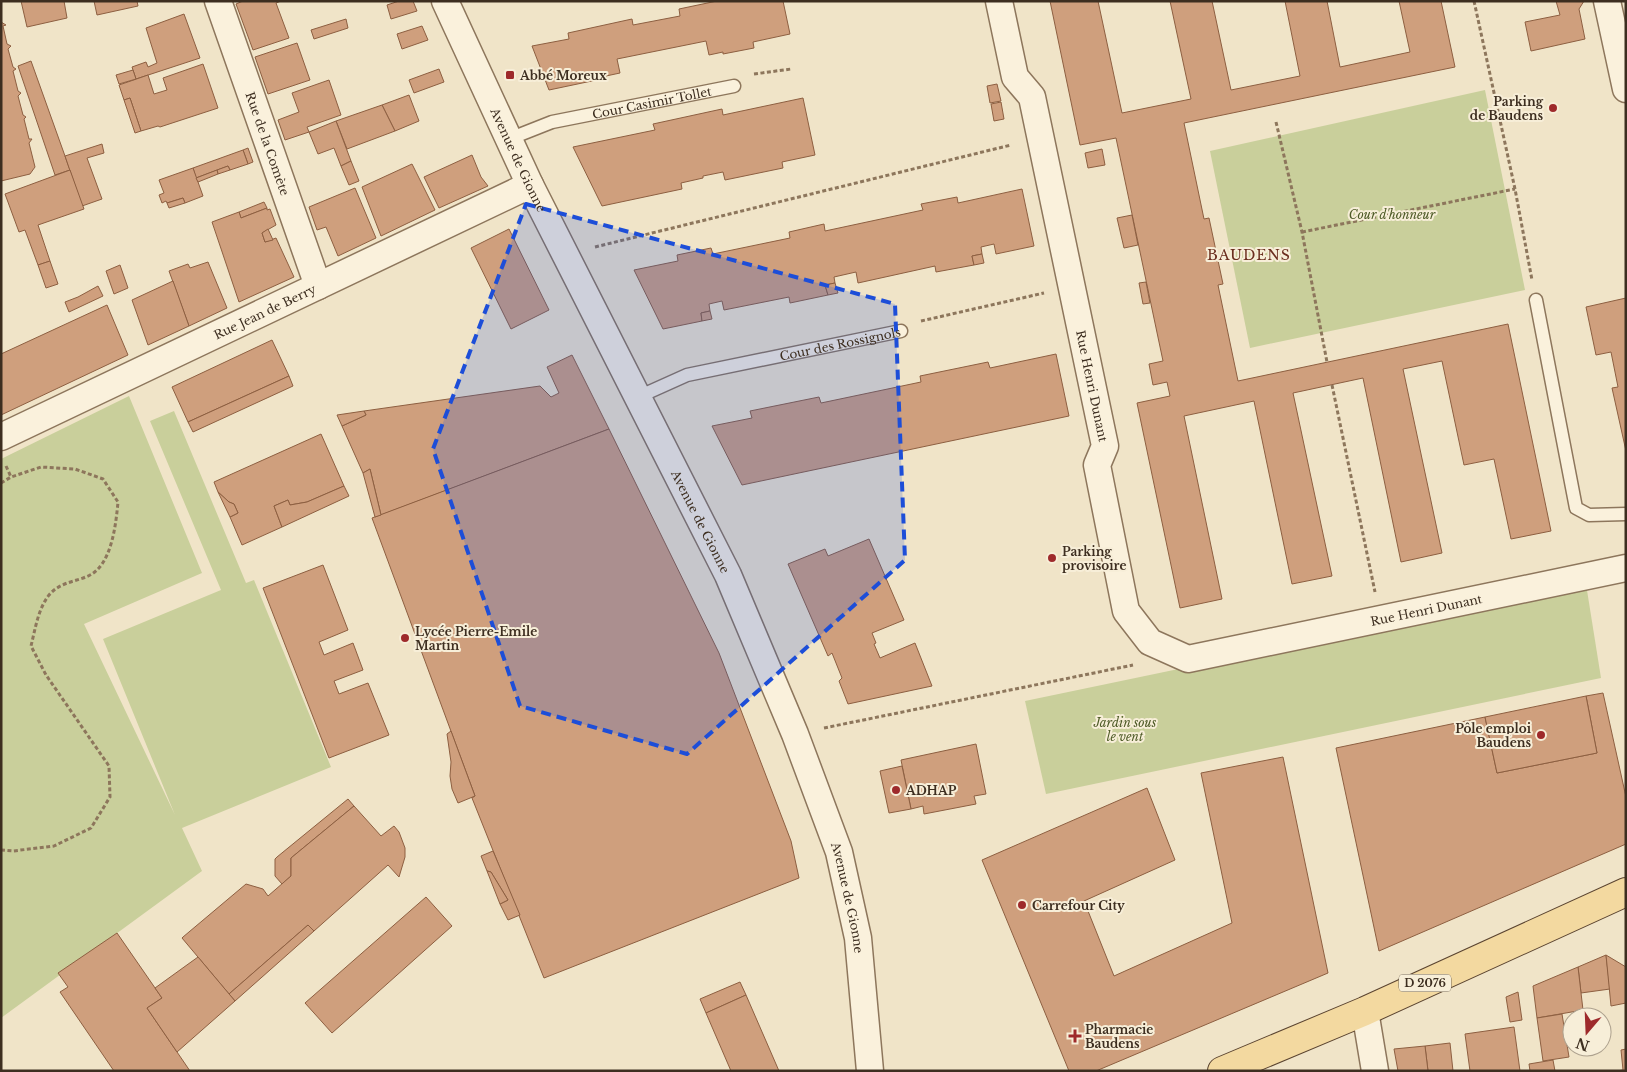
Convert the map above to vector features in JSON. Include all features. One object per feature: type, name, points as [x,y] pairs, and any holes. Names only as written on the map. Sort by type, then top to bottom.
[{"type":"main road","name":"D 2076","points":[[1222,1071],[1365,1011],[1626,892]]},
{"type":"street","name":"Rue de la Comète","points":[[218,1],[318,286]]},
{"type":"street","name":"Avenue de Gionne","points":[[445,1],[530,185],[728,575],[795,734],[839,852],[858,938],[870,1071]]},
{"type":"street","name":"Rue Henri Dunant","points":[[999,1],[1014,77],[1032,97],[1072,287],[1105,446],[1097,465],[1126,611],[1150,642],[1188,659],[1626,568]]},
{"type":"street","points":[[1607,1],[1626,89]]},
{"type":"street","name":"Rue Jean de Berry","points":[[1,437],[530,185]]},
{"type":"street","points":[[1365,1011],[1375,1071]]},
{"type":"lane","name":"Cour Casimir Tollet","points":[[509,138],[552,122],[734,86]]},
{"type":"lane","points":[[1536,300],[1576,508],[1589,515],[1626,514]]},
{"type":"lane","name":"Cour des Rossignols","points":[[638,398],[687,375],[901,331]]},
{"type":"path","points":[[1474,1],[1515,189],[1536,300]]},
{"type":"path","points":[[734,86],[740,76],[791,68]]},
{"type":"path","points":[[1276,122],[1302,232],[1327,362]]},
{"type":"path","points":[[565,254],[1040,138]]},
{"type":"path","points":[[1302,232],[1515,189]]},
{"type":"path","name":"Cour des Rossignols","points":[[901,331],[907,324],[1072,287]]},
{"type":"path","points":[[1332,385],[1374,592],[1382,619]]},
{"type":"path","points":[[1,483],[10,477],[41,466],[75,468],[103,479],[118,502],[116,529],[104,563],[91,575],[68,581],[50,595],[39,616],[31,646],[46,675],[110,766],[110,797],[91,828],[54,846],[13,851],[1,850]]},
{"type":"highlighted area","points":[[526,204],[895,304],[905,560],[687,754],[520,706],[433,449]]},
{"type":"green space","name":"Cour d'honneur","points":[[1485,90],[1525,290],[1250,348],[1210,151]]},
{"type":"green space","points":[[129,396],[202,573],[84,624],[175,815],[103,639],[221,590],[150,421],[174,411],[246,583],[254,580],[331,767],[182,828],[202,871],[1,1018],[1,459]]},
{"type":"green space","name":"Jardin sous le vent","points":[[1586,584],[1601,678],[1046,794],[1025,701]]},
{"type":"building","points":[[21,1],[64,1],[67,18],[27,27]]},
{"type":"building","points":[[94,1],[137,1],[138,6],[97,15]]},
{"type":"building","points":[[243,1],[281,1],[276,3],[289,38],[253,50],[236,4]]},
{"type":"building","points":[[399,1],[413,1],[417,11],[391,19],[387,5]]},
{"type":"building","points":[[717,1],[783,1],[790,34],[753,42],[754,48],[723,54],[723,52],[709,55],[706,41],[617,59],[620,73],[606,76],[606,78],[549,90],[532,46],[569,39],[568,33],[632,19],[633,25],[680,16],[679,9]]},
{"type":"building","points":[[1050,1],[1098,1],[1122,113],[1191,99],[1170,1],[1212,1],[1231,90],[1300,76],[1285,1],[1327,1],[1340,67],[1410,52],[1399,1],[1441,1],[1455,67],[1184,123],[1204,219],[1209,218],[1223,284],[1218,285],[1238,381],[1508,324],[1551,531],[1511,539],[1494,459],[1464,465],[1442,361],[1403,369],[1442,553],[1401,562],[1363,378],[1293,393],[1332,576],[1292,584],[1254,401],[1184,416],[1222,599],[1180,608],[1137,403],[1170,396],[1167,382],[1153,385],[1149,364],[1163,361],[1116,138],[1080,145]]},
{"type":"building","points":[[1556,1],[1584,1],[1579,9],[1585,39],[1531,51],[1525,22],[1560,15]]},
{"type":"building","points":[[184,14],[200,58],[136,79],[132,67],[146,62],[148,67],[157,63],[146,28]]},
{"type":"building","points":[[346,19],[348,28],[314,39],[311,30]]},
{"type":"building","points":[[1,22],[6,25],[3,26],[7,44],[11,46],[8,49],[13,67],[16,69],[13,71],[18,91],[21,93],[18,96],[23,115],[26,117],[24,119],[29,139],[32,139],[29,143],[35,167],[30,174],[1,181]]},
{"type":"building","points":[[422,26],[428,40],[402,49],[397,34]]},
{"type":"building","points":[[297,43],[310,80],[268,94],[255,57]]},
{"type":"building","points":[[31,61],[70,170],[55,175],[18,66]]},
{"type":"building","points":[[203,64],[218,108],[160,127],[141,131],[130,98],[124,100],[119,85],[148,75],[154,94],[167,90],[163,78]]},
{"type":"building","points":[[439,69],[444,82],[414,93],[409,80]]},
{"type":"building","points":[[133,70],[136,79],[119,84],[116,75]]},
{"type":"building","points":[[329,80],[341,115],[307,127],[309,132],[285,140],[278,120],[299,112],[292,93]]},
{"type":"building","points":[[997,84],[1001,101],[990,103],[987,86]]},
{"type":"building","points":[[409,95],[419,121],[395,131],[382,105]]},
{"type":"building","points":[[130,98],[141,131],[135,133],[124,100]]},
{"type":"building","points":[[803,98],[815,155],[782,162],[783,168],[725,180],[723,172],[703,176],[703,178],[681,183],[682,189],[602,206],[573,147],[655,130],[653,124],[722,109],[723,115]]},
{"type":"building","points":[[1001,102],[1004,119],[994,121],[991,104]]},
{"type":"building","points":[[382,105],[395,131],[347,149],[336,121]]},
{"type":"building","points":[[336,121],[351,161],[341,166],[334,148],[318,154],[309,132]]},
{"type":"building","points":[[102,144],[104,153],[87,158],[102,199],[82,206],[65,156]]},
{"type":"building","points":[[248,148],[253,162],[248,164],[243,150]]},
{"type":"building","points":[[1102,149],[1105,165],[1088,168],[1085,153]]},
{"type":"building","points":[[243,150],[248,164],[230,170],[228,166],[196,178],[193,168]]},
{"type":"building","points":[[472,155],[481,177],[488,186],[439,208],[424,177]]},
{"type":"building","points":[[351,161],[359,181],[349,185],[341,166]]},
{"type":"building","points":[[412,164],[435,210],[381,236],[362,187]]},
{"type":"building","points":[[228,166],[230,170],[218,174],[217,170]]},
{"type":"building","points":[[193,168],[203,196],[185,203],[183,198],[162,203],[159,195],[164,193],[159,180]]},
{"type":"building","points":[[70,170],[84,209],[38,225],[50,261],[38,265],[25,230],[19,232],[5,194]]},
{"type":"building","points":[[217,170],[218,174],[198,182],[196,178]]},
{"type":"building","points":[[355,188],[376,238],[338,256],[326,227],[317,230],[309,207]]},
{"type":"building","points":[[1022,189],[1034,246],[996,254],[994,244],[981,247],[982,254],[972,256],[974,265],[936,272],[935,266],[858,283],[856,272],[834,277],[835,283],[825,285],[828,295],[790,303],[789,297],[724,310],[722,301],[709,304],[710,311],[701,313],[702,321],[663,329],[634,270],[678,261],[677,255],[711,248],[713,254],[790,238],[789,232],[824,224],[825,231],[923,210],[921,204],[957,197],[958,203]]},
{"type":"building","points":[[183,198],[185,203],[169,208],[167,203]]},
{"type":"building","points":[[264,202],[267,208],[241,218],[239,212]]},
{"type":"building","points":[[267,208],[267,210],[270,209],[276,225],[262,233],[265,242],[276,238],[294,277],[239,302],[212,222],[239,212],[241,218]]},
{"type":"building","points":[[1132,215],[1138,245],[1124,248],[1117,218]]},
{"type":"building","points":[[268,229],[273,240],[265,242],[262,233]]},
{"type":"building","points":[[509,229],[549,310],[511,329],[471,248]]},
{"type":"building","points":[[982,254],[984,263],[974,265],[972,256]]},
{"type":"building","points":[[50,261],[58,284],[46,288],[38,265]]},
{"type":"building","points":[[208,262],[227,308],[189,326],[169,271],[188,264],[190,268]]},
{"type":"building","points":[[120,265],[128,288],[114,294],[106,271]]},
{"type":"building","points":[[173,281],[189,326],[148,345],[132,300]]},
{"type":"building","points":[[1146,282],[1150,303],[1143,304],[1139,283]]},
{"type":"building","points":[[835,283],[838,293],[828,295],[825,285]]},
{"type":"building","points":[[98,286],[103,296],[69,312],[65,302]]},
{"type":"building","points":[[1626,298],[1626,451],[1612,388],[1618,387],[1611,352],[1596,355],[1586,307]]},
{"type":"building","points":[[107,305],[128,355],[1,415],[1,354]]},
{"type":"building","points":[[710,311],[712,319],[702,321],[701,313]]},
{"type":"building","points":[[272,340],[289,376],[188,422],[172,387]]},
{"type":"building","points":[[1056,354],[1069,416],[742,485],[712,426],[752,418],[750,411],[819,397],[821,403],[921,382],[920,376],[988,362],[990,368]]},
{"type":"building","points":[[572,355],[609,429],[381,515],[370,469],[363,473],[342,426],[366,415],[364,411],[540,386],[551,397],[559,393],[547,367]]},
{"type":"building","points":[[289,376],[293,386],[193,432],[188,422]]},
{"type":"building","points":[[364,411],[366,415],[342,426],[337,415]]},
{"type":"building","points":[[609,429],[719,653],[791,841],[799,878],[544,978],[472,798],[475,796],[372,518]]},
{"type":"building","points":[[321,434],[344,486],[307,502],[290,505],[288,500],[274,506],[282,527],[242,545],[230,517],[238,513],[234,504],[218,492],[214,482]]},
{"type":"building","points":[[370,469],[381,515],[375,517],[363,473]]},
{"type":"building","points":[[344,486],[349,496],[282,527],[274,506],[288,500],[290,505],[307,502]]},
{"type":"building","points":[[218,492],[234,504],[238,513],[230,517]]},
{"type":"building","points":[[869,539],[904,620],[872,633],[880,658],[915,643],[932,686],[848,704],[839,681],[842,678],[832,653],[828,656],[788,564],[825,549],[828,556]]},
{"type":"building","points":[[323,565],[348,630],[319,642],[324,655],[353,643],[363,670],[334,681],[339,694],[368,683],[389,735],[329,758],[263,588]]},
{"type":"building","points":[[1603,693],[1626,797],[1626,844],[1379,951],[1336,748],[1485,717],[1497,773],[1597,753],[1586,696]]},
{"type":"building","name":"Pôle emploi Baudens","points":[[1586,696],[1597,753],[1497,773],[1485,717]]},
{"type":"building","points":[[451,731],[475,796],[458,803],[452,789],[450,776],[451,762],[447,734]]},
{"type":"building","points":[[976,744],[986,794],[974,796],[976,804],[924,814],[923,806],[911,809],[901,760]]},
{"type":"building","points":[[1283,757],[1328,973],[1096,1071],[1069,1071],[982,860],[1147,788],[1175,860],[1084,901],[1114,976],[1232,923],[1201,773]]},
{"type":"building","name":"ADHAP","points":[[902,766],[911,809],[889,813],[880,771]]},
{"type":"building","points":[[348,799],[354,806],[291,858],[291,876],[282,884],[275,876],[275,859]]},
{"type":"building","points":[[354,806],[381,836],[394,826],[399,832],[405,848],[405,857],[399,877],[388,865],[314,931],[308,925],[229,994],[182,938],[246,884],[263,889],[268,896],[291,876],[291,858]]},
{"type":"building","points":[[493,851],[520,915],[508,920],[500,904],[508,900],[491,872],[487,871],[481,856]]},
{"type":"building","points":[[487,871],[491,872],[508,900],[500,904]]},
{"type":"building","points":[[426,897],[452,926],[332,1033],[305,1003]]},
{"type":"building","points":[[308,925],[314,931],[235,1001],[229,994]]},
{"type":"building","points":[[117,933],[162,998],[147,1008],[190,1071],[114,1071],[60,992],[68,987],[58,973]]},
{"type":"building","points":[[1606,955],[1610,989],[1581,993],[1578,967]]},
{"type":"building","points":[[1606,955],[1626,967],[1626,1003],[1611,1006]]},
{"type":"building","points":[[198,957],[235,1001],[177,1052],[147,1008],[162,998],[155,988]]},
{"type":"building","points":[[1578,967],[1583,1007],[1562,1007],[1562,1014],[1537,1018],[1533,986]]},
{"type":"building","points":[[740,982],[746,995],[706,1013],[700,999]]},
{"type":"building","points":[[1518,992],[1522,1020],[1510,1022],[1506,997]]},
{"type":"building","points":[[746,995],[779,1071],[731,1071],[706,1013]]},
{"type":"building","points":[[1562,1014],[1562,1057],[1569,1057],[1543,1061],[1537,1018]]},
{"type":"building","points":[[1514,1027],[1520,1071],[1470,1071],[1465,1034]]},
{"type":"building","points":[[1450,1043],[1453,1071],[1428,1071],[1425,1046]]},
{"type":"building","points":[[1425,1046],[1428,1071],[1398,1071],[1394,1049]]},
{"type":"building","points":[[1626,1049],[1626,1071],[1616,1071],[1623,1070],[1621,1050]]},
{"type":"building","points":[[1553,1060],[1555,1071],[1530,1071],[1529,1064]]},
{"type":"place","name":"Abbé Moreux","points":[[510,75]]},
{"type":"place","name":"Parking de Baudens","points":[[1553,108]]},
{"type":"place","name":"Parking provisoire","points":[[1052,558]]},
{"type":"place","name":"Lycée Pierre-Emile Martin","points":[[405,638]]},
{"type":"place","name":"Pôle emploi Baudens","points":[[1541,735]]},
{"type":"place","name":"ADHAP","points":[[896,790]]},
{"type":"place","name":"Carrefour City","points":[[1022,905]]},
{"type":"place","name":"Pharmacie Baudens","points":[[1075,1036]]},
{"type":"district","name":"BAUDENS","points":[[1249,255]]}]
